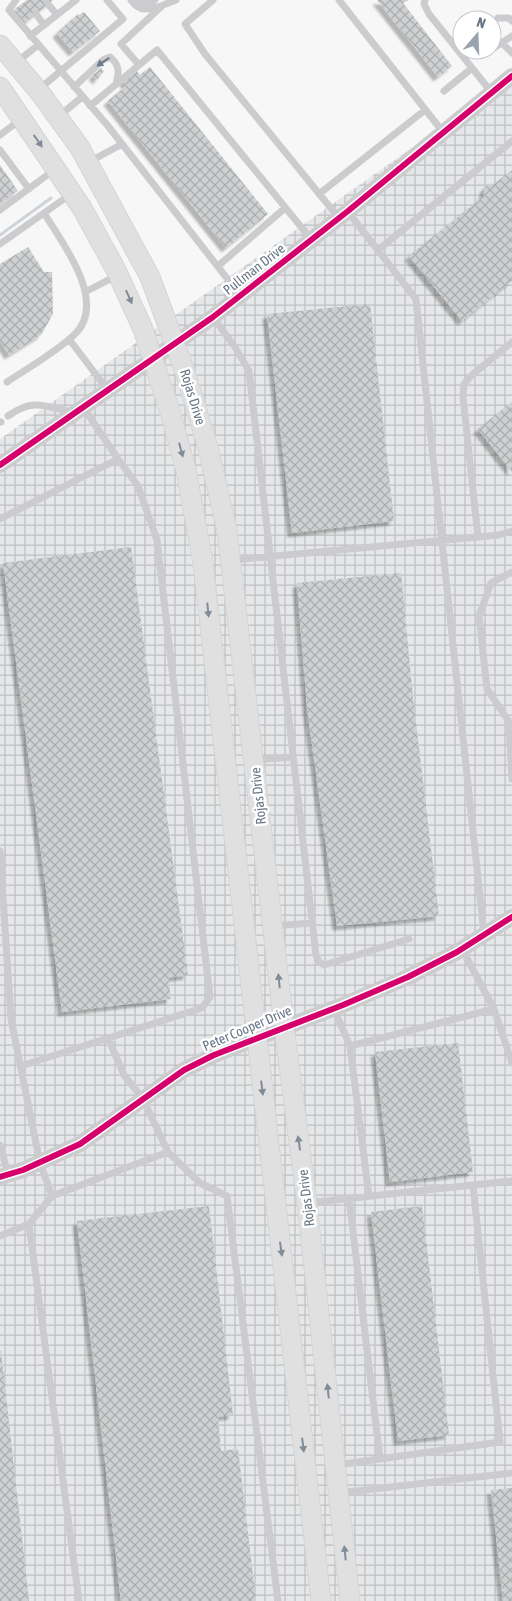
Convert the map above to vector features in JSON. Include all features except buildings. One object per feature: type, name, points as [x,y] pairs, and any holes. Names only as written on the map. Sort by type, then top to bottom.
[{"type":"main road","name":"Rojas Drive","points":[[0,45],[38,90],[89,162],[150,277],[175,343],[207,444],[232,560],[284,1026],[307,1203],[350,1601]]},
{"type":"main road","name":"Rojas Drive","points":[[0,87],[64,180],[118,275],[143,329],[186,470],[199,535],[321,1601]]},
{"type":"main road","points":[[64,180],[89,162]]},
{"type":"street","name":"Pullman Drive","points":[[0,465],[213,317],[343,215],[512,76]]},
{"type":"street","name":"Peter Cooper Drive","points":[[4,1176],[40,1163],[80,1144],[199,1062],[408,977],[462,949],[512,917]]},
{"type":"lane","points":[[16,0],[9,10],[122,144],[241,295]]},
{"type":"lane","points":[[38,90],[123,19],[107,0]]},
{"type":"lane","points":[[131,0],[135,6],[143,10],[164,2],[176,0]]},
{"type":"lane","points":[[135,0],[147,4],[155,0]]},
{"type":"lane","points":[[213,0],[185,24],[205,54],[319,194],[378,250],[416,299],[484,935]]},
{"type":"lane","points":[[339,0],[443,133]]},
{"type":"lane","points":[[426,0],[424,4],[429,14],[492,93]]},
{"type":"lane","points":[[30,36],[71,2]]},
{"type":"lane","points":[[140,65],[121,44],[164,2]]},
{"type":"lane","points":[[48,4],[57,15]]},
{"type":"lane","points":[[36,14],[44,25]]},
{"type":"lane","points":[[512,37],[503,44],[512,53]]},
{"type":"lane","points":[[16,63],[38,45]]},
{"type":"lane","points":[[90,106],[157,50],[311,240]]},
{"type":"lane","points":[[74,87],[103,60],[110,57],[119,69],[116,84]]},
{"type":"lane","points":[[444,91],[472,68]]},
{"type":"lane","points":[[58,117],[82,97]]},
{"type":"lane","points":[[319,194],[425,110]]},
{"type":"lane","points":[[0,135],[23,119]]},
{"type":"lane","points":[[378,250],[512,140]]},
{"type":"lane","points":[[89,162],[122,144]]},
{"type":"lane","points":[[0,150],[28,189]]},
{"type":"lane","points":[[0,210],[28,189],[64,180]]},
{"type":"lane","points":[[0,244],[44,213],[64,180]]},
{"type":"lane","points":[[218,266],[286,208]]},
{"type":"lane","points":[[8,382],[75,335],[84,319],[85,292],[76,265],[44,213]]},
{"type":"lane","points":[[85,292],[118,275]]},
{"type":"lane","points":[[213,317],[236,347],[249,370],[316,955],[319,962],[324,965],[409,940]]},
{"type":"lane","points":[[69,339],[108,389]]},
{"type":"lane","points":[[478,537],[463,397],[464,384],[472,375],[512,342]]},
{"type":"lane","points":[[8,416],[23,405],[32,404],[79,410],[138,486],[157,540],[210,997],[202,1008],[20,1066]]},
{"type":"lane","points":[[0,519],[118,459]]},
{"type":"lane","points":[[232,560],[478,537],[512,531]]},
{"type":"lane","points":[[512,572],[490,583],[479,616],[487,689],[511,724],[512,779]]},
{"type":"lane","points":[[254,760],[293,757]]},
{"type":"lane","points":[[0,851],[11,1019],[40,1163],[52,1196]]},
{"type":"lane","points":[[273,926],[312,923]]},
{"type":"lane","points":[[462,949],[494,1009],[512,1063]]},
{"type":"lane","points":[[334,1008],[350,1046],[369,1196]]},
{"type":"lane","points":[[350,1046],[494,1009]]},
{"type":"lane","points":[[108,1038],[124,1075],[143,1099],[168,1152],[200,1183],[228,1196],[278,1601]]},
{"type":"lane","points":[[0,1145],[4,1176]]},
{"type":"lane","points":[[0,1236],[29,1224],[52,1196],[168,1152]]},
{"type":"lane","points":[[307,1203],[512,1181]]},
{"type":"lane","points":[[335,1466],[500,1442],[472,1185]]},
{"type":"lane","points":[[349,1198],[380,1459]]},
{"type":"lane","points":[[29,1224],[79,1601]]},
{"type":"lane","points":[[338,1493],[512,1473]]},
{"type":"shaded area","points":[[512,77],[512,1601],[0,1601],[0,439]]},
{"type":"waterway","points":[[0,235],[51,198]]},
{"type":"cycle path","points":[[0,465],[213,317],[348,211],[512,76]]},
{"type":"cycle path","points":[[0,1177],[23,1170],[80,1144],[184,1070],[214,1055],[343,1005],[408,977],[457,952],[512,917]]}]
